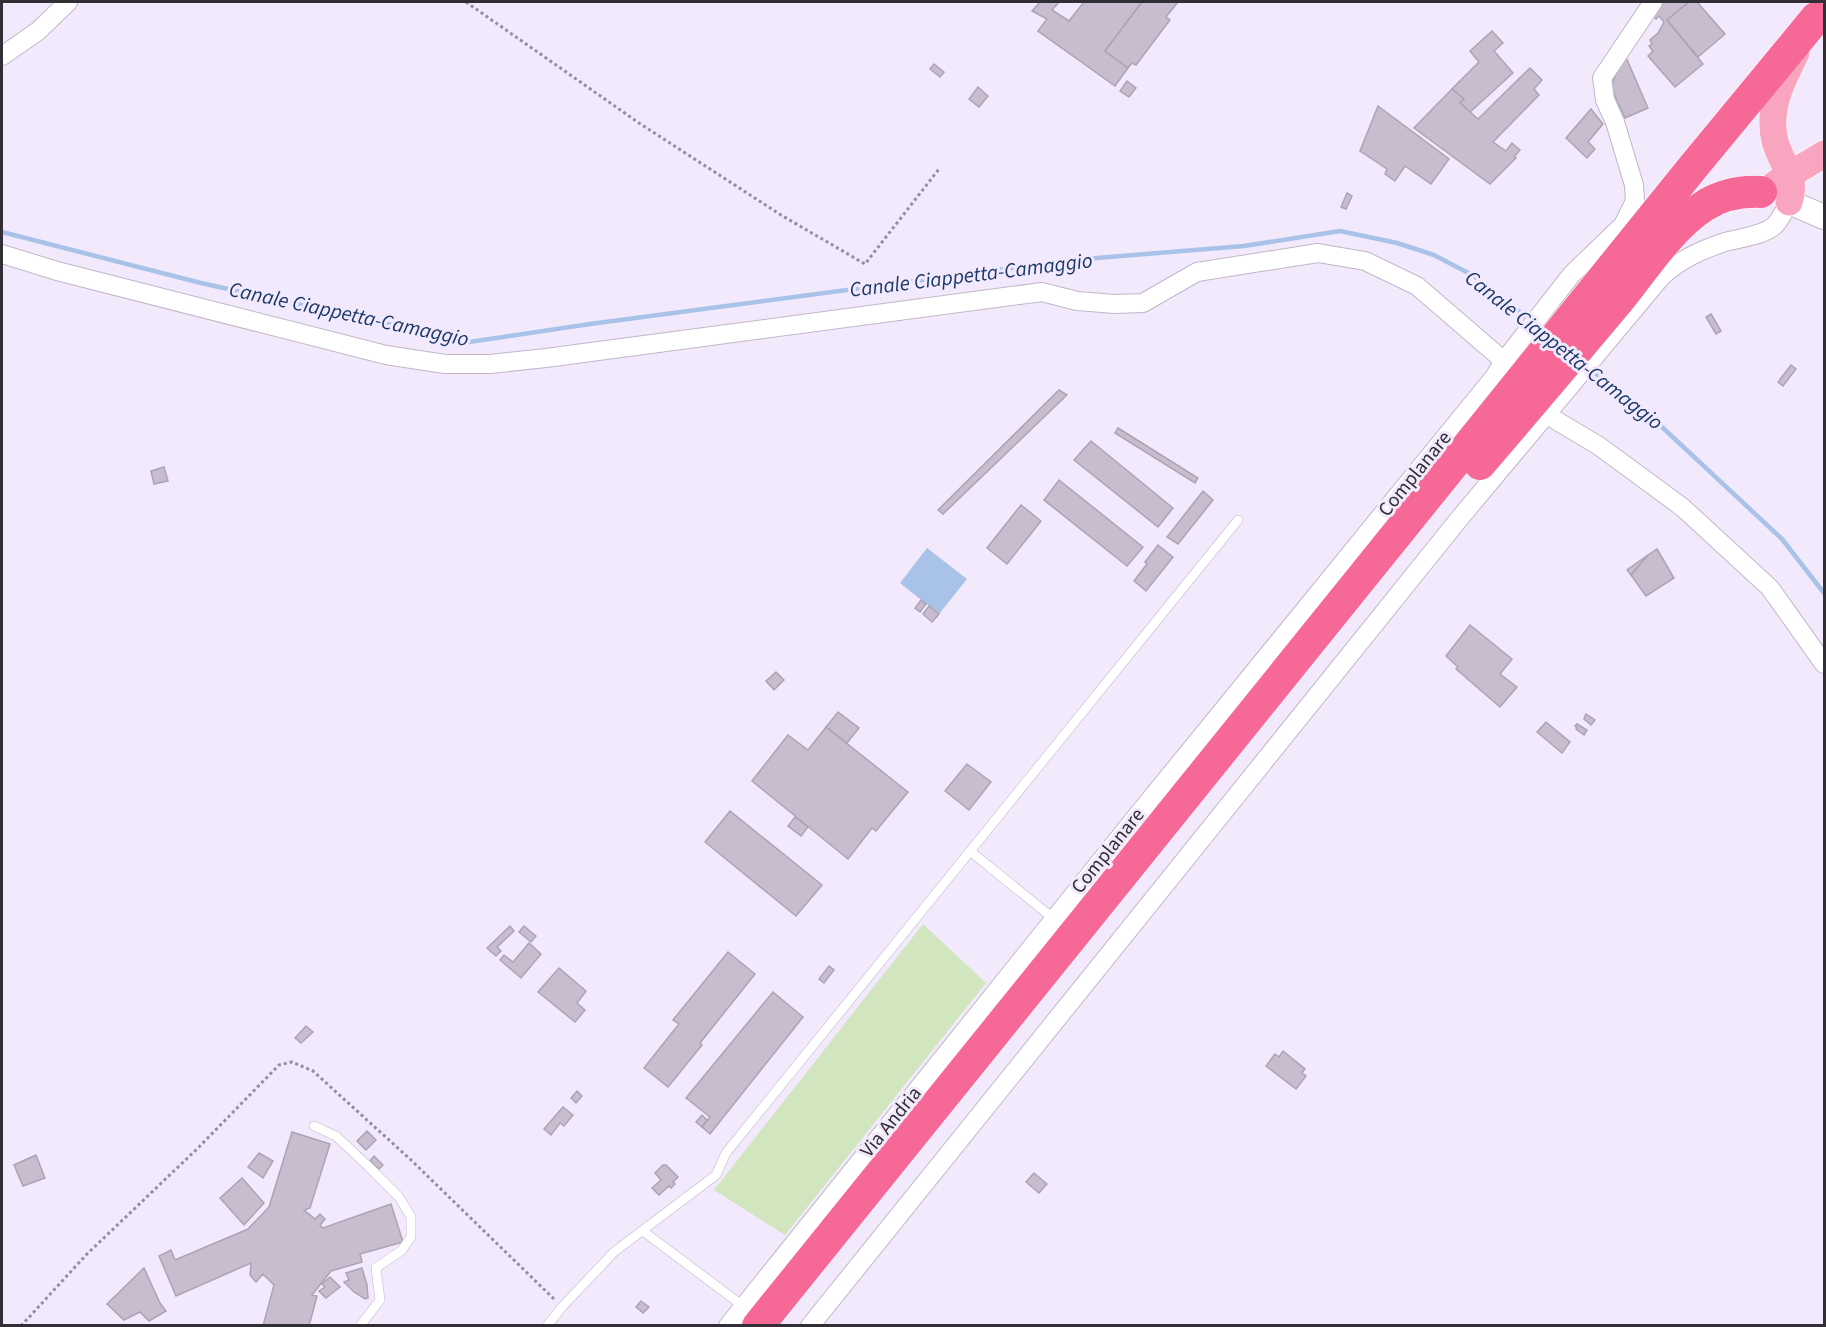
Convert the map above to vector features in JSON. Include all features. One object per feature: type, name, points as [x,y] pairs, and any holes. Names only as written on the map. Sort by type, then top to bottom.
[{"type":"highway","points":[[784,1326],[1458,490],[1555,355],[1816,10]]},
{"type":"highway","points":[[1579,324],[1694,213],[1706,205],[1731,194],[1775,197]]},
{"type":"highway","points":[[751,1316],[1555,355]]},
{"type":"main road","points":[[1790,175],[1775,142],[1774,106],[1782,80],[1816,10]]},
{"type":"main road","points":[[1775,197],[1790,175],[1824,154]]},
{"type":"main road","points":[[1775,197],[1824,160]]},
{"type":"main road","points":[[1775,197],[1824,217]]},
{"type":"street","points":[[2,56],[38,31],[68,2]]},
{"type":"street","name":"Complanare","points":[[1579,324],[1572,274],[1623,225],[1635,201],[1634,185],[1615,122],[1605,100],[1602,78],[1653,2]]},
{"type":"street","name":"Complanare","points":[[810,1326],[1459,519],[1547,415],[1555,355],[1579,324],[1662,276],[1679,262],[1698,252],[1775,226],[1775,197]]},
{"type":"street","points":[[2,254],[386,355],[445,364],[490,364],[1042,292],[1077,301],[1115,304],[1143,303],[1197,272],[1318,253],[1365,261],[1417,286],[1504,361]]},
{"type":"street","name":"Complanare","points":[[1054,919],[1495,376],[1504,361],[1555,355]]},
{"type":"street","points":[[1547,415],[1599,446],[1682,507],[1770,588],[1824,664]]},
{"type":"street","name":"Via Andria","points":[[728,1326],[751,1316],[1054,919]]},
{"type":"lane","points":[[547,1326],[614,1252],[716,1175],[726,1153],[1238,520]]},
{"type":"lane","points":[[970,851],[1054,919]]},
{"type":"lane","points":[[314,1126],[336,1136],[399,1197],[411,1217],[411,1237],[402,1250],[376,1268],[380,1300],[360,1326]]},
{"type":"lane","points":[[643,1231],[751,1316]]},
{"type":"path","points":[[466,2],[639,123],[781,215],[866,264],[939,169]]},
{"type":"path","points":[[21,1326],[86,1255],[198,1148],[279,1065],[292,1062],[313,1071],[562,1307]]},
{"type":"green space","points":[[923,924],[986,983],[785,1235],[714,1190]]},
{"type":"water","points":[[927,548],[967,579],[939,614],[900,583]]},
{"type":"building","points":[[1040,2],[1059,2],[1052,10],[1069,21],[1084,2],[1142,2],[1105,51],[1128,68],[1115,86],[1038,31],[1047,19],[1032,11]]},
{"type":"building","points":[[1142,2],[1178,2],[1166,17],[1170,20],[1136,65],[1132,63],[1128,68],[1105,51]]},
{"type":"building","points":[[1661,2],[1689,2],[1667,20],[1703,64],[1675,87],[1648,56],[1653,51],[1649,46],[1652,44],[1650,40],[1658,33],[1664,22],[1659,16],[1656,19],[1652,15]]},
{"type":"building","points":[[1689,2],[1697,2],[1725,34],[1698,57],[1667,20]]},
{"type":"building","points":[[1492,31],[1503,43],[1494,51],[1513,73],[1470,112],[1460,103],[1464,99],[1452,89],[1479,62],[1470,51]]},
{"type":"building","points":[[1625,55],[1648,108],[1625,118],[1611,87]]},
{"type":"building","points":[[934,64],[944,72],[940,77],[930,69]]},
{"type":"building","points":[[1530,68],[1542,80],[1534,89],[1539,95],[1493,142],[1506,151],[1512,143],[1520,150],[1514,157],[1516,158],[1490,184],[1414,128],[1452,89],[1464,99],[1460,103],[1478,119]]},
{"type":"building","points":[[1127,81],[1136,88],[1129,97],[1120,91]]},
{"type":"building","points":[[978,87],[988,96],[979,107],[969,99]]},
{"type":"building","points":[[1378,106],[1449,159],[1431,184],[1405,166],[1395,181],[1385,174],[1387,169],[1360,151]]},
{"type":"building","points":[[1591,109],[1603,124],[1588,142],[1595,149],[1587,158],[1566,138]]},
{"type":"building","points":[[1347,193],[1352,196],[1346,209],[1341,207]]},
{"type":"building","points":[[1711,314],[1721,331],[1716,334],[1706,317]]},
{"type":"building","points":[[1791,365],[1796,369],[1783,386],[1778,382]]},
{"type":"building","points":[[1059,390],[1067,395],[943,514],[938,510]]},
{"type":"building","points":[[1118,428],[1198,478],[1195,483],[1115,433]]},
{"type":"building","points":[[1091,441],[1173,508],[1158,527],[1074,460]]},
{"type":"building","points":[[164,467],[168,481],[154,484],[151,471]]},
{"type":"building","points":[[1059,480],[1143,547],[1127,566],[1044,500]]},
{"type":"building","points":[[1203,491],[1213,500],[1178,544],[1167,537]]},
{"type":"building","points":[[1021,505],[1041,521],[1007,564],[987,548]]},
{"type":"building","points":[[1158,545],[1173,557],[1146,591],[1134,581]]},
{"type":"building","points":[[1657,549],[1674,578],[1646,596],[1631,575],[1648,555]]},
{"type":"building","points":[[1648,555],[1634,571],[1631,575],[1627,570]]},
{"type":"building","points":[[921,600],[926,604],[920,612],[915,608]]},
{"type":"building","points":[[929,606],[939,614],[932,622],[923,614]]},
{"type":"building","points":[[1470,625],[1512,659],[1500,674],[1517,687],[1500,707],[1456,669],[1458,667],[1446,656]]},
{"type":"building","points":[[776,672],[784,680],[774,690],[766,681]]},
{"type":"building","points":[[838,712],[859,728],[847,743],[826,727]]},
{"type":"building","points":[[1586,714],[1595,720],[1591,725],[1584,719]]},
{"type":"building","points":[[1546,722],[1570,742],[1562,753],[1537,732]]},
{"type":"building","points":[[1577,724],[1587,730],[1584,735],[1576,729]]},
{"type":"building","points":[[826,727],[908,792],[876,831],[872,828],[848,859],[752,781],[788,735],[808,750]]},
{"type":"building","points":[[967,764],[991,782],[969,810],[945,791]]},
{"type":"building","points":[[730,811],[822,885],[796,916],[705,842]]},
{"type":"building","points":[[795,817],[808,827],[801,836],[788,826]]},
{"type":"building","points":[[510,926],[514,931],[497,947],[501,951],[496,956],[487,948]]},
{"type":"building","points":[[524,926],[536,936],[531,942],[519,932]]},
{"type":"building","points":[[529,943],[541,954],[521,978],[500,960],[504,955],[513,962]]},
{"type":"building","points":[[728,952],[755,974],[668,1087],[644,1068],[679,1024],[673,1020]]},
{"type":"building","points":[[829,966],[834,970],[824,983],[819,979]]},
{"type":"building","points":[[559,968],[586,991],[577,1003],[585,1010],[575,1022],[538,992]]},
{"type":"building","points":[[773,992],[803,1017],[710,1134],[702,1127],[710,1117],[686,1098]]},
{"type":"building","points":[[306,1026],[313,1032],[301,1043],[295,1038]]},
{"type":"building","points":[[1283,1051],[1305,1069],[1302,1073],[1306,1076],[1296,1089],[1266,1066],[1275,1054],[1279,1057]]},
{"type":"building","points":[[577,1091],[582,1096],[576,1103],[571,1098]]},
{"type":"building","points":[[563,1107],[573,1115],[564,1126],[560,1123],[551,1135],[544,1129]]},
{"type":"building","points":[[702,1115],[707,1120],[702,1127],[696,1122]]},
{"type":"building","points":[[367,1131],[376,1140],[366,1150],[357,1141]]},
{"type":"building","points":[[292,1132],[330,1144],[310,1208],[304,1210],[315,1219],[320,1214],[325,1219],[320,1225],[323,1228],[391,1204],[403,1242],[360,1254],[362,1262],[331,1271],[312,1295],[317,1296],[309,1326],[263,1326],[274,1285],[263,1274],[256,1282],[250,1275],[251,1263],[176,1296],[159,1256],[171,1250],[175,1260],[248,1229],[269,1207]]},
{"type":"building","points":[[259,1153],[273,1161],[263,1178],[248,1167]]},
{"type":"building","points":[[36,1155],[45,1178],[23,1186],[14,1165]]},
{"type":"building","points":[[374,1156],[383,1165],[379,1169],[370,1161]]},
{"type":"building","points":[[666,1165],[678,1177],[671,1188],[669,1186],[659,1195],[652,1188],[661,1180],[655,1173]]},
{"type":"building","points":[[1034,1173],[1047,1184],[1039,1193],[1026,1182]]},
{"type":"building","points":[[242,1178],[264,1203],[244,1225],[220,1198]]},
{"type":"building","points":[[144,1268],[166,1311],[149,1321],[140,1312],[124,1320],[107,1304]]},
{"type":"building","points":[[362,1268],[367,1285],[368,1298],[365,1299],[344,1282],[349,1280],[346,1273]]},
{"type":"building","points":[[330,1277],[340,1287],[326,1298],[319,1291],[325,1287],[322,1284]]},
{"type":"building","points":[[641,1301],[649,1307],[643,1313],[636,1307]]},
{"type":"waterway","name":"Canale Ciappetta-Camaggio","points":[[2,232],[201,283],[469,342],[1072,260],[1244,246],[1340,231],[1397,243],[1434,255],[1474,276],[1530,320]]},
{"type":"waterway","name":"Canale Ciappetta-Camaggio","points":[[1590,369],[1662,427],[1782,539],[1824,593]]}]
